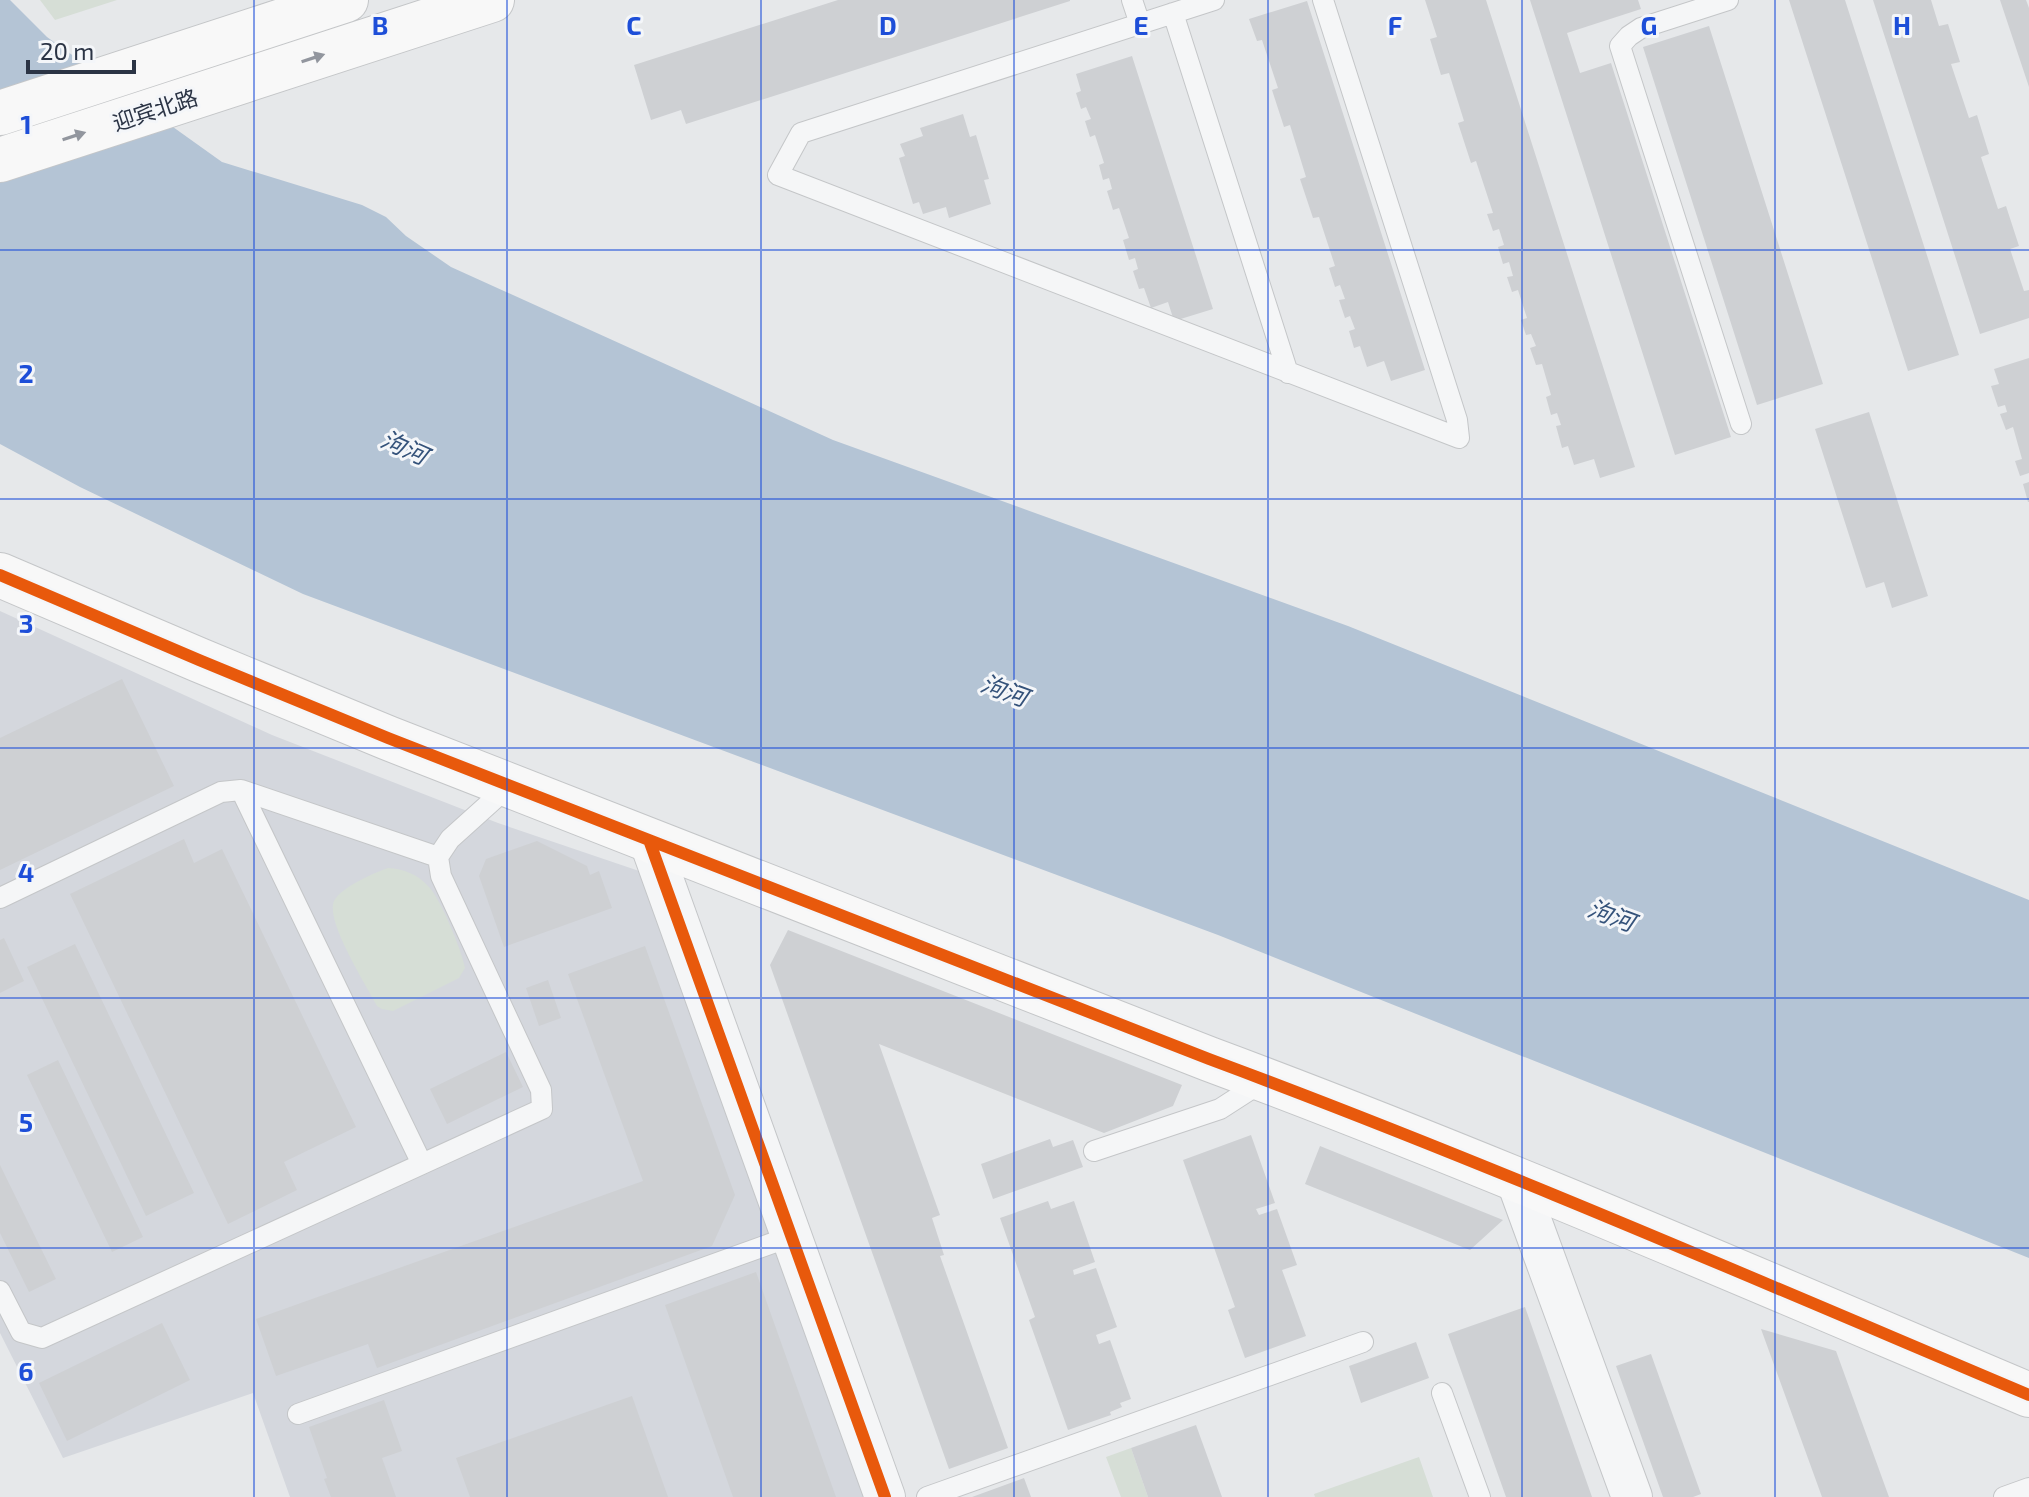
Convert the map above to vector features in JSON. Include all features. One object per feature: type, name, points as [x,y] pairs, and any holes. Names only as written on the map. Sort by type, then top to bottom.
[{"type":"street","name":"迎宾北路","points":[[0,113],[346,0]]},
{"type":"street","name":"迎宾北路","points":[[0,160],[492,0]]},
{"type":"street","points":[[0,575],[388,738],[1516,1179],[2029,1395]]},
{"type":"street","points":[[649,840],[885,1497]]},
{"type":"street","points":[[1516,1179],[1632,1497]]},
{"type":"lane","points":[[1132,0],[1140,24]]},
{"type":"lane","points":[[1214,0],[801,133],[778,175],[1459,438],[1457,420],[1323,0]]},
{"type":"lane","points":[[1728,0],[1700,4],[1641,28],[1620,46],[1741,424]]},
{"type":"lane","points":[[1173,13],[1288,373]]},
{"type":"lane","points":[[0,1291],[21,1332],[42,1338],[542,1109],[541,1090],[441,876],[438,857],[450,839],[510,785]]},
{"type":"lane","points":[[0,898],[221,792],[241,790],[438,857]]},
{"type":"lane","points":[[241,790],[422,1164]]},
{"type":"lane","points":[[1094,1151],[1220,1109],[1265,1080]]},
{"type":"lane","points":[[298,1414],[792,1236]]},
{"type":"lane","points":[[927,1497],[1363,1342]]},
{"type":"lane","points":[[1442,1393],[1480,1497]]},
{"type":"lane","points":[[2004,1497],[2029,1488]]},
{"type":"shaded area","points":[[40,0],[117,0],[55,20]]},
{"type":"shaded area","points":[[0,611],[272,735],[498,823],[645,873],[865,1497],[290,1497],[253,1393],[63,1458],[0,1333]]},
{"type":"shaded area","points":[[388,868],[415,875],[433,892],[450,925],[465,968],[459,978],[393,1011],[377,1006],[341,938],[333,910],[334,901],[343,891]]},
{"type":"shaded area","points":[[1131,1448],[1148,1497],[1121,1497],[1106,1457]]},
{"type":"shaded area","points":[[1419,1457],[1433,1497],[1315,1497],[1314,1494]]},
{"type":"water","name":"泃河","points":[[0,0],[10,0],[47,37],[222,162],[362,205],[386,217],[406,236],[451,267],[833,440],[1348,626],[2029,900],[2029,1258],[1218,935],[303,594],[80,487],[0,444]]},
{"type":"building","points":[[838,0],[1070,1],[686,124],[681,110],[651,120],[634,65]]},
{"type":"building","points":[[1425,0],[1486,0],[1635,467],[1600,478],[1594,459],[1574,465],[1568,446],[1562,448],[1556,426],[1561,425],[1557,413],[1551,415],[1546,397],[1551,395],[1542,364],[1536,365],[1530,348],[1536,346],[1531,334],[1526,335],[1521,320],[1527,318],[1518,290],[1512,292],[1507,277],[1513,276],[1509,262],[1503,264],[1498,247],[1504,245],[1499,229],[1493,231],[1487,214],[1493,213],[1476,161],[1471,163],[1458,123],[1464,121],[1449,73],[1441,75],[1430,39],[1437,37]]},
{"type":"building","points":[[1530,0],[1638,0],[1641,9],[1567,33],[1580,73],[1611,63],[1731,437],[1675,455]]},
{"type":"building","points":[[1789,0],[1845,0],[1959,355],[1908,371]]},
{"type":"building","points":[[1873,0],[1931,0],[1939,26],[1948,24],[1960,62],[1951,64],[1969,118],[1977,115],[1989,154],[1981,157],[1998,209],[2006,206],[2019,246],[2010,249],[2024,291],[2029,290],[2029,318],[1980,334]]},
{"type":"building","points":[[2000,0],[2026,0],[2029,8],[2029,87]]},
{"type":"building","points":[[1307,1],[1425,370],[1391,381],[1384,361],[1367,367],[1360,346],[1354,348],[1349,331],[1355,329],[1350,316],[1345,318],[1339,300],[1345,299],[1340,285],[1335,287],[1329,268],[1335,266],[1319,217],[1313,218],[1300,179],[1306,177],[1290,125],[1284,127],[1272,90],[1278,88],[1262,40],[1257,41],[1249,19]]},
{"type":"building","points":[[1709,26],[1823,384],[1757,405],[1643,47]]},
{"type":"building","points":[[1132,56],[1213,309],[1174,321],[1168,302],[1151,308],[1144,288],[1139,289],[1133,271],[1138,269],[1135,258],[1129,260],[1123,240],[1129,238],[1119,208],[1113,210],[1107,191],[1112,189],[1109,178],[1103,180],[1099,165],[1104,163],[1095,135],[1090,137],[1085,121],[1091,119],[1086,107],[1081,109],[1076,93],[1081,91],[1076,74]]},
{"type":"building","points":[[963,114],[970,137],[976,135],[989,179],[984,180],[991,204],[949,218],[946,207],[923,214],[919,202],[913,204],[899,158],[905,156],[900,144],[923,136],[920,128]]},
{"type":"building","points":[[2029,358],[2029,473],[2020,476],[2015,461],[2022,459],[2013,427],[2006,430],[2000,414],[2007,412],[2005,405],[1998,407],[1991,386],[1999,384],[1994,369]]},
{"type":"building","points":[[1869,412],[1928,596],[1892,608],[1884,582],[1866,588],[1815,429]]},
{"type":"building","points":[[2029,482],[2029,502],[2028,502],[2023,484]]},
{"type":"building","points":[[122,679],[174,786],[0,870],[0,738]]},
{"type":"building","points":[[184,839],[194,863],[222,849],[356,1127],[284,1162],[297,1190],[228,1224],[70,894]]},
{"type":"building","points":[[537,841],[587,866],[590,875],[599,871],[612,908],[504,947],[479,876],[486,859]]},
{"type":"building","points":[[788,930],[1182,1085],[1173,1106],[1104,1133],[879,1044],[940,1215],[932,1218],[944,1255],[940,1256],[1008,1448],[949,1469],[770,965]]},
{"type":"building","points":[[4,938],[24,981],[0,993],[0,940]]},
{"type":"building","points":[[75,944],[194,1193],[146,1216],[27,967]]},
{"type":"building","points":[[645,946],[735,1195],[712,1246],[377,1368],[368,1344],[276,1376],[256,1319],[643,1181],[568,974]]},
{"type":"building","points":[[548,980],[561,1018],[539,1026],[526,988]]},
{"type":"building","points":[[506,1052],[523,1087],[447,1124],[430,1089]]},
{"type":"building","points":[[58,1060],[143,1237],[112,1252],[27,1075]]},
{"type":"building","points":[[1251,1135],[1275,1203],[1256,1209],[1259,1215],[1277,1209],[1297,1265],[1282,1270],[1306,1336],[1245,1358],[1228,1310],[1235,1307],[1183,1160]]},
{"type":"building","points":[[1050,1139],[1053,1147],[1073,1140],[1083,1167],[993,1199],[981,1164]]},
{"type":"building","points":[[1320,1146],[1503,1220],[1470,1250],[1305,1184]]},
{"type":"building","points":[[0,1165],[56,1279],[29,1292],[0,1233]]},
{"type":"building","points":[[1048,1201],[1051,1209],[1074,1201],[1095,1262],[1073,1270],[1074,1275],[1096,1268],[1117,1327],[1096,1335],[1099,1344],[1110,1340],[1131,1399],[1120,1403],[1122,1407],[1110,1412],[1111,1415],[1068,1430],[1029,1320],[1035,1317],[1000,1218]]},
{"type":"building","points":[[756,1272],[836,1497],[733,1497],[665,1305]]},
{"type":"building","points":[[1525,1307],[1592,1497],[1506,1497],[1448,1334]]},
{"type":"building","points":[[162,1323],[190,1380],[67,1441],[39,1383]]},
{"type":"building","points":[[1761,1329],[1836,1351],[1889,1497],[1822,1497]]},
{"type":"building","points":[[1416,1342],[1429,1378],[1361,1403],[1349,1366]]},
{"type":"building","points":[[1651,1354],[1701,1494],[1693,1497],[1663,1497],[1616,1366]]},
{"type":"building","points":[[632,1396],[668,1497],[470,1497],[456,1458]]},
{"type":"building","points":[[384,1400],[402,1451],[382,1458],[396,1497],[331,1497],[309,1427]]},
{"type":"building","points":[[1196,1425],[1222,1497],[1148,1497],[1131,1448]]},
{"type":"building","points":[[1024,1478],[1031,1497],[972,1497]]},
{"type":"cycle path","points":[[0,575],[388,738],[1518,1180],[2029,1395]]},
{"type":"cycle path","points":[[649,840],[885,1497]]}]
